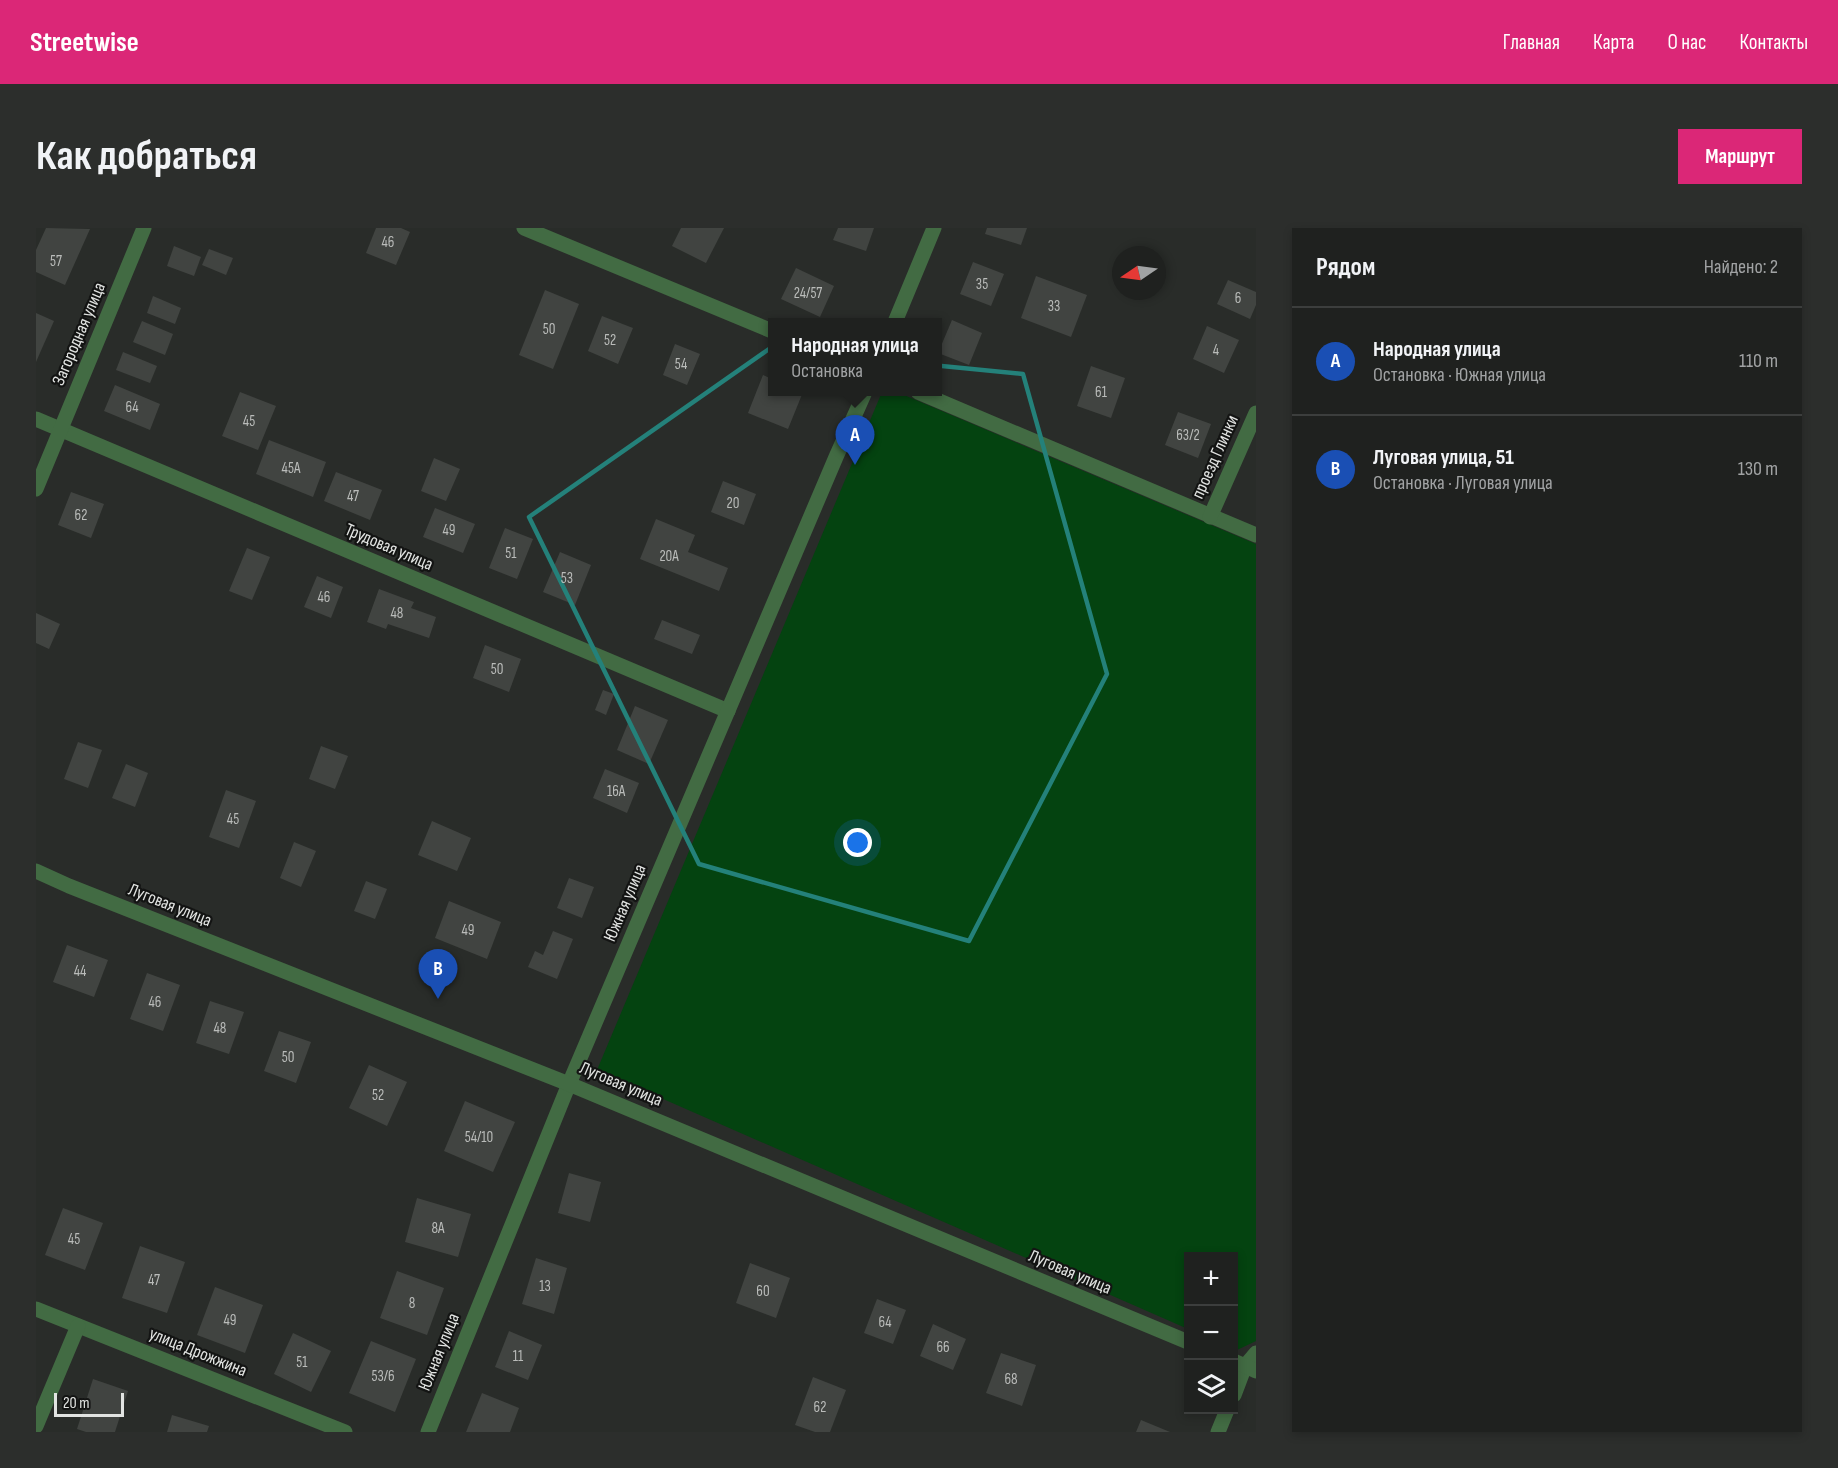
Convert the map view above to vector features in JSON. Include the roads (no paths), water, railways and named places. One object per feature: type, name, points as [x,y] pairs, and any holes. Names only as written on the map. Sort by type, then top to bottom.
[{"type":"street","name":"Загородная улица","points":[[36,489],[144,228]]},
{"type":"street","points":[[524,228],[768,329]]},
{"type":"street","points":[[897,318],[934,228]]},
{"type":"street","name":"Южная улица","points":[[428,1432],[569,1084],[863,396]]},
{"type":"street","points":[[927,396],[1256,535]]},
{"type":"street","name":"проезд Глинки","points":[[1210,517],[1256,413]]},
{"type":"street","name":"Трудовая улица","points":[[36,419],[728,711]]},
{"type":"street","name":"Луговая улица","points":[[36,871],[569,1084],[1184,1340]]},
{"type":"street","name":"улица Дрожжина","points":[[36,1309],[345,1432]]},
{"type":"street","points":[[36,1426],[78,1326]]},
{"type":"street","points":[[1238,1383],[1245,1366],[1256,1353]]},
{"type":"street","points":[[1218,1432],[1225,1414]]},
{"type":"place","name":"Народная улица","points":[[855,465]]},
{"type":"place","name":"Луговая улица, 51","points":[[438,999]]}]
